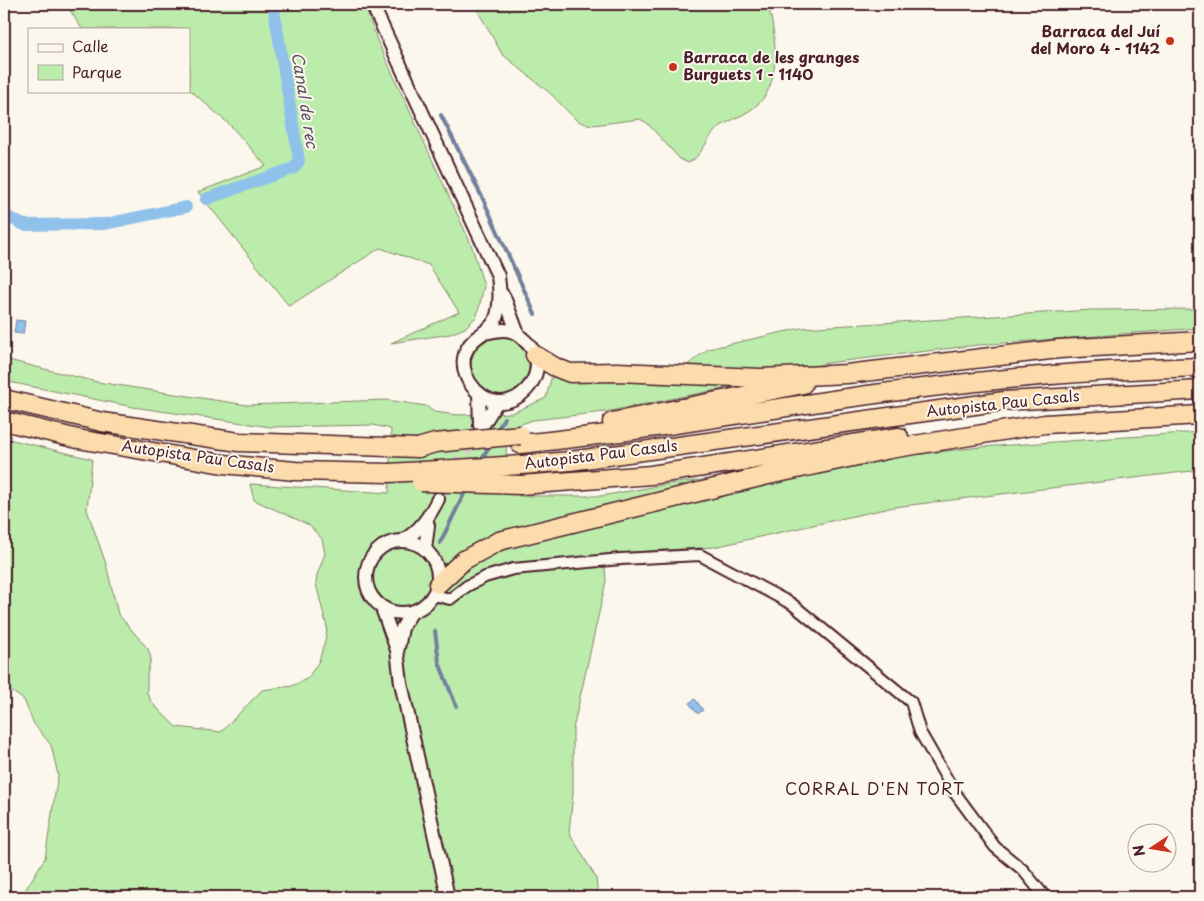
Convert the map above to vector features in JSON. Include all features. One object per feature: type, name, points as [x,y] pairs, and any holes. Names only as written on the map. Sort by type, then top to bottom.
[{"type":"highway","points":[[535,355],[555,367],[570,372],[761,378],[847,374],[1059,349],[1200,341]]},
{"type":"highway","name":"Autopista Pau Casals","points":[[4,399],[102,422],[239,442],[418,448],[520,439],[572,439],[870,395],[1007,379],[1200,367]]},
{"type":"highway","points":[[520,439],[626,420],[847,374]]},
{"type":"highway","name":"Autopista Pau Casals","points":[[4,421],[78,439],[223,464],[389,477],[570,461],[1004,401],[1200,390]]},
{"type":"highway","points":[[389,477],[521,485],[651,475],[868,441],[1003,426],[1200,415]]},
{"type":"highway","points":[[436,589],[464,560],[486,547],[534,531],[764,476],[880,451],[1046,424]]},
{"type":"street","points":[[372,4],[498,276],[500,293],[494,321],[484,333],[472,342],[465,356],[464,365],[468,382],[479,394],[497,402],[516,398],[528,389],[535,377],[535,355],[530,346],[518,334],[504,297],[500,293]]},
{"type":"street","points":[[484,333],[502,330],[518,334]]},
{"type":"street","points":[[479,394],[480,425],[484,423],[497,402]]},
{"type":"street","points":[[402,541],[414,535],[427,522],[438,499]]},
{"type":"street","points":[[425,549],[427,522]]},
{"type":"street","points":[[397,650],[402,628],[411,613],[424,606],[436,589],[438,571],[434,559],[425,549],[414,543],[402,541],[394,542],[379,550],[368,565],[366,574],[370,593],[382,608],[397,650],[401,683],[448,897]]},
{"type":"street","points":[[436,589],[450,599],[467,586],[485,577],[513,569],[621,559],[700,556],[792,604],[911,702],[920,732],[955,793],[995,847],[1023,870],[1045,897]]},
{"type":"street","points":[[382,608],[393,612],[411,613]]},
{"type":"green space","points":[[66,4],[364,4],[377,40],[471,244],[484,286],[477,316],[465,328],[450,334],[391,343],[459,312],[429,265],[380,248],[289,306],[198,192],[266,166],[231,126],[190,90],[190,28],[81,28]]},
{"type":"green space","points":[[474,4],[768,4],[775,42],[774,70],[771,83],[766,94],[758,104],[718,128],[697,156],[688,163],[680,159],[647,123],[640,119],[593,125],[582,123],[575,119],[551,94],[502,54]]},
{"type":"green space","points":[[1200,309],[1200,328],[978,345],[827,363],[736,386],[605,412],[533,420],[518,425],[507,441],[506,454],[519,496],[601,496],[669,484],[981,447],[1200,432],[1200,470],[894,507],[714,547],[604,554],[606,581],[573,729],[573,794],[569,832],[596,878],[598,897],[252,897],[226,892],[220,897],[21,897],[45,858],[58,775],[51,745],[34,724],[24,700],[4,686],[4,438],[92,459],[87,510],[106,564],[118,614],[148,649],[151,658],[147,675],[147,693],[152,703],[176,727],[221,732],[262,690],[292,686],[308,678],[319,661],[326,637],[327,627],[316,584],[317,575],[325,554],[322,539],[309,525],[254,500],[250,484],[389,493],[391,429],[373,425],[271,427],[133,407],[4,381],[4,359],[97,382],[247,405],[387,400],[426,406],[434,412],[457,415],[512,413],[546,398],[552,375],[667,381],[708,349],[801,328],[1091,310]]},
{"type":"green space","points":[[500,337],[516,342],[524,350],[529,366],[524,382],[516,390],[500,395],[484,390],[476,382],[471,366],[476,350],[484,342]]},
{"type":"water","points":[[16,320],[25,321],[23,334],[14,333]]},
{"type":"water","points":[[695,699],[703,710],[698,714],[689,703]]},
{"type":"waterway","name":"Canal de rec","points":[[206,199],[294,168],[299,161],[273,4]]},
{"type":"waterway","points":[[441,115],[483,199],[535,314]]},
{"type":"waterway","name":"Canal de rec","points":[[4,215],[24,225],[105,224],[186,207]]},
{"type":"waterway","points":[[497,431],[504,418]]},
{"type":"waterway","points":[[481,462],[490,444]]},
{"type":"waterway","points":[[440,543],[467,488]]},
{"type":"waterway","points":[[435,631],[439,662],[456,706]]},
{"type":"tunnel","points":[[438,499],[475,434]]},
{"type":"place","name":"Barraca del Juí del Moro 4 - 1142","points":[[1170,41]]},
{"type":"place","name":"Barraca de les granges Burguets 1 - 1140","points":[[673,67]]},
{"type":"district","name":"CORRAL D'EN TORT","points":[[875,789]]}]
